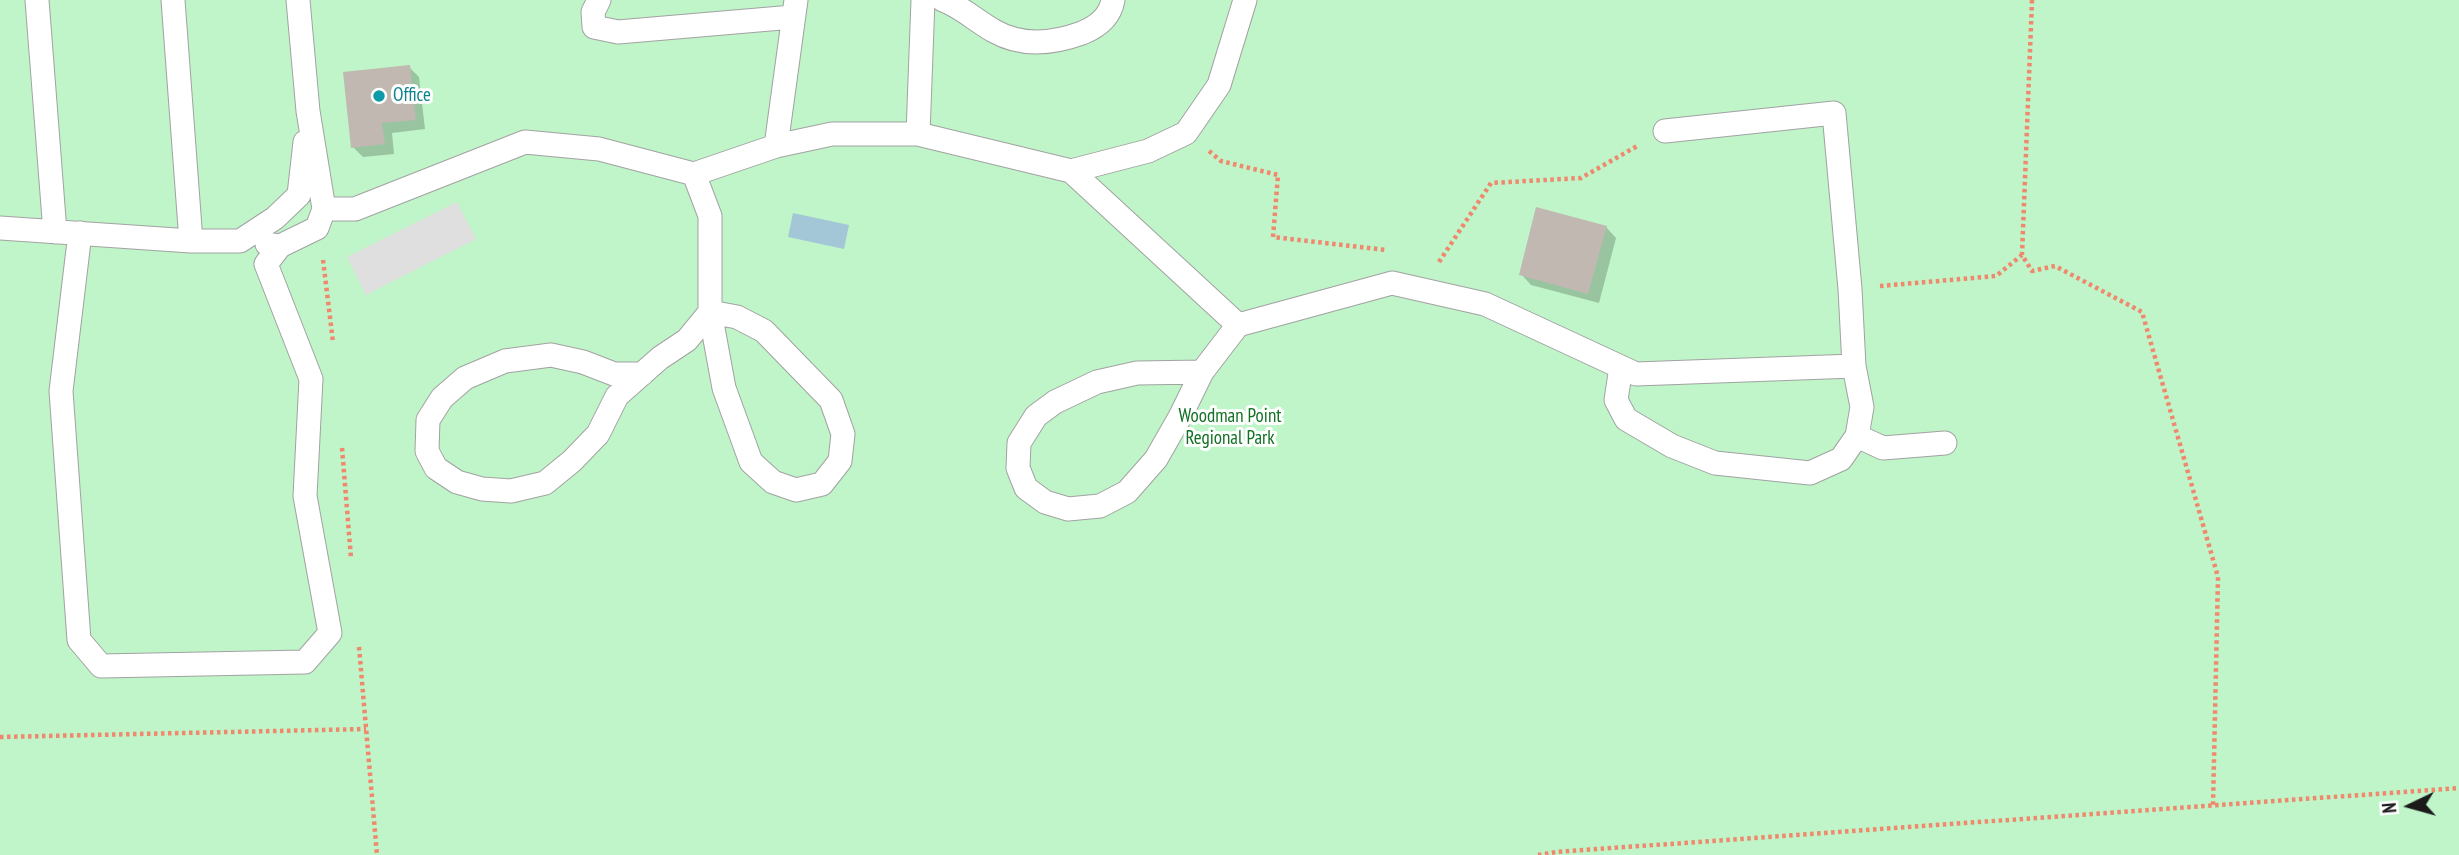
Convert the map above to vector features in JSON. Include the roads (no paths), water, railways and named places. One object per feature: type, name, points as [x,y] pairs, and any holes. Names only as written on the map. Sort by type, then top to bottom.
[{"type":"lane","points":[[37,0],[55,232]]},
{"type":"lane","points":[[173,0],[191,241]]},
{"type":"lane","points":[[298,0],[320,219]]},
{"type":"lane","points":[[599,0],[593,12],[594,27],[618,32],[794,8],[776,146]]},
{"type":"lane","points":[[918,134],[923,0]]},
{"type":"lane","points":[[943,0],[995,32],[1027,43],[1058,41],[1094,28],[1111,11],[1113,0]]},
{"type":"lane","points":[[1071,172],[1148,151],[1186,133],[1219,85],[1245,0]]},
{"type":"lane","points":[[240,241],[275,218],[299,195],[308,111]]},
{"type":"lane","points":[[1621,367],[1616,400],[1626,419],[1672,446],[1715,463],[1810,473],[1841,459],[1857,436],[1861,407],[1854,366],[1835,113],[1665,131]]},
{"type":"lane","points":[[266,264],[280,246],[320,219],[355,209],[525,142],[599,149],[694,174],[776,146],[832,134],[918,134],[1071,172],[1238,325]]},
{"type":"lane","points":[[694,174],[710,216],[710,312],[724,388],[751,462],[773,482],[796,490],[822,484],[840,461],[843,434],[831,400],[764,331],[737,317],[710,312]]},
{"type":"lane","points":[[0,228],[191,241],[240,241],[280,246]]},
{"type":"lane","points":[[80,233],[61,391],[79,640],[101,666],[305,662],[330,633],[305,496],[311,379],[266,264],[240,241]]},
{"type":"lane","points":[[1202,372],[1137,373],[1097,383],[1055,402],[1036,416],[1019,443],[1018,468],[1026,488],[1045,502],[1068,509],[1100,506],[1128,492],[1156,459],[1181,417],[1202,372],[1238,325],[1392,283],[1485,304],[1636,374],[1854,366]]},
{"type":"lane","points":[[642,374],[614,374],[583,362],[551,355],[506,360],[465,378],[442,398],[428,420],[428,451],[436,468],[457,482],[482,489],[511,491],[545,483],[598,434],[617,396],[642,374],[660,358],[687,340],[710,312]]},
{"type":"lane","points":[[1857,436],[1883,448],[1945,443]]},
{"type":"water","points":[[793,213],[849,225],[844,249],[788,237]]},
{"type":"place","name":"Office","points":[[379,96]]},
{"type":"park label","name":"Woodman Point Regional Park","points":[[1230,428]]}]
